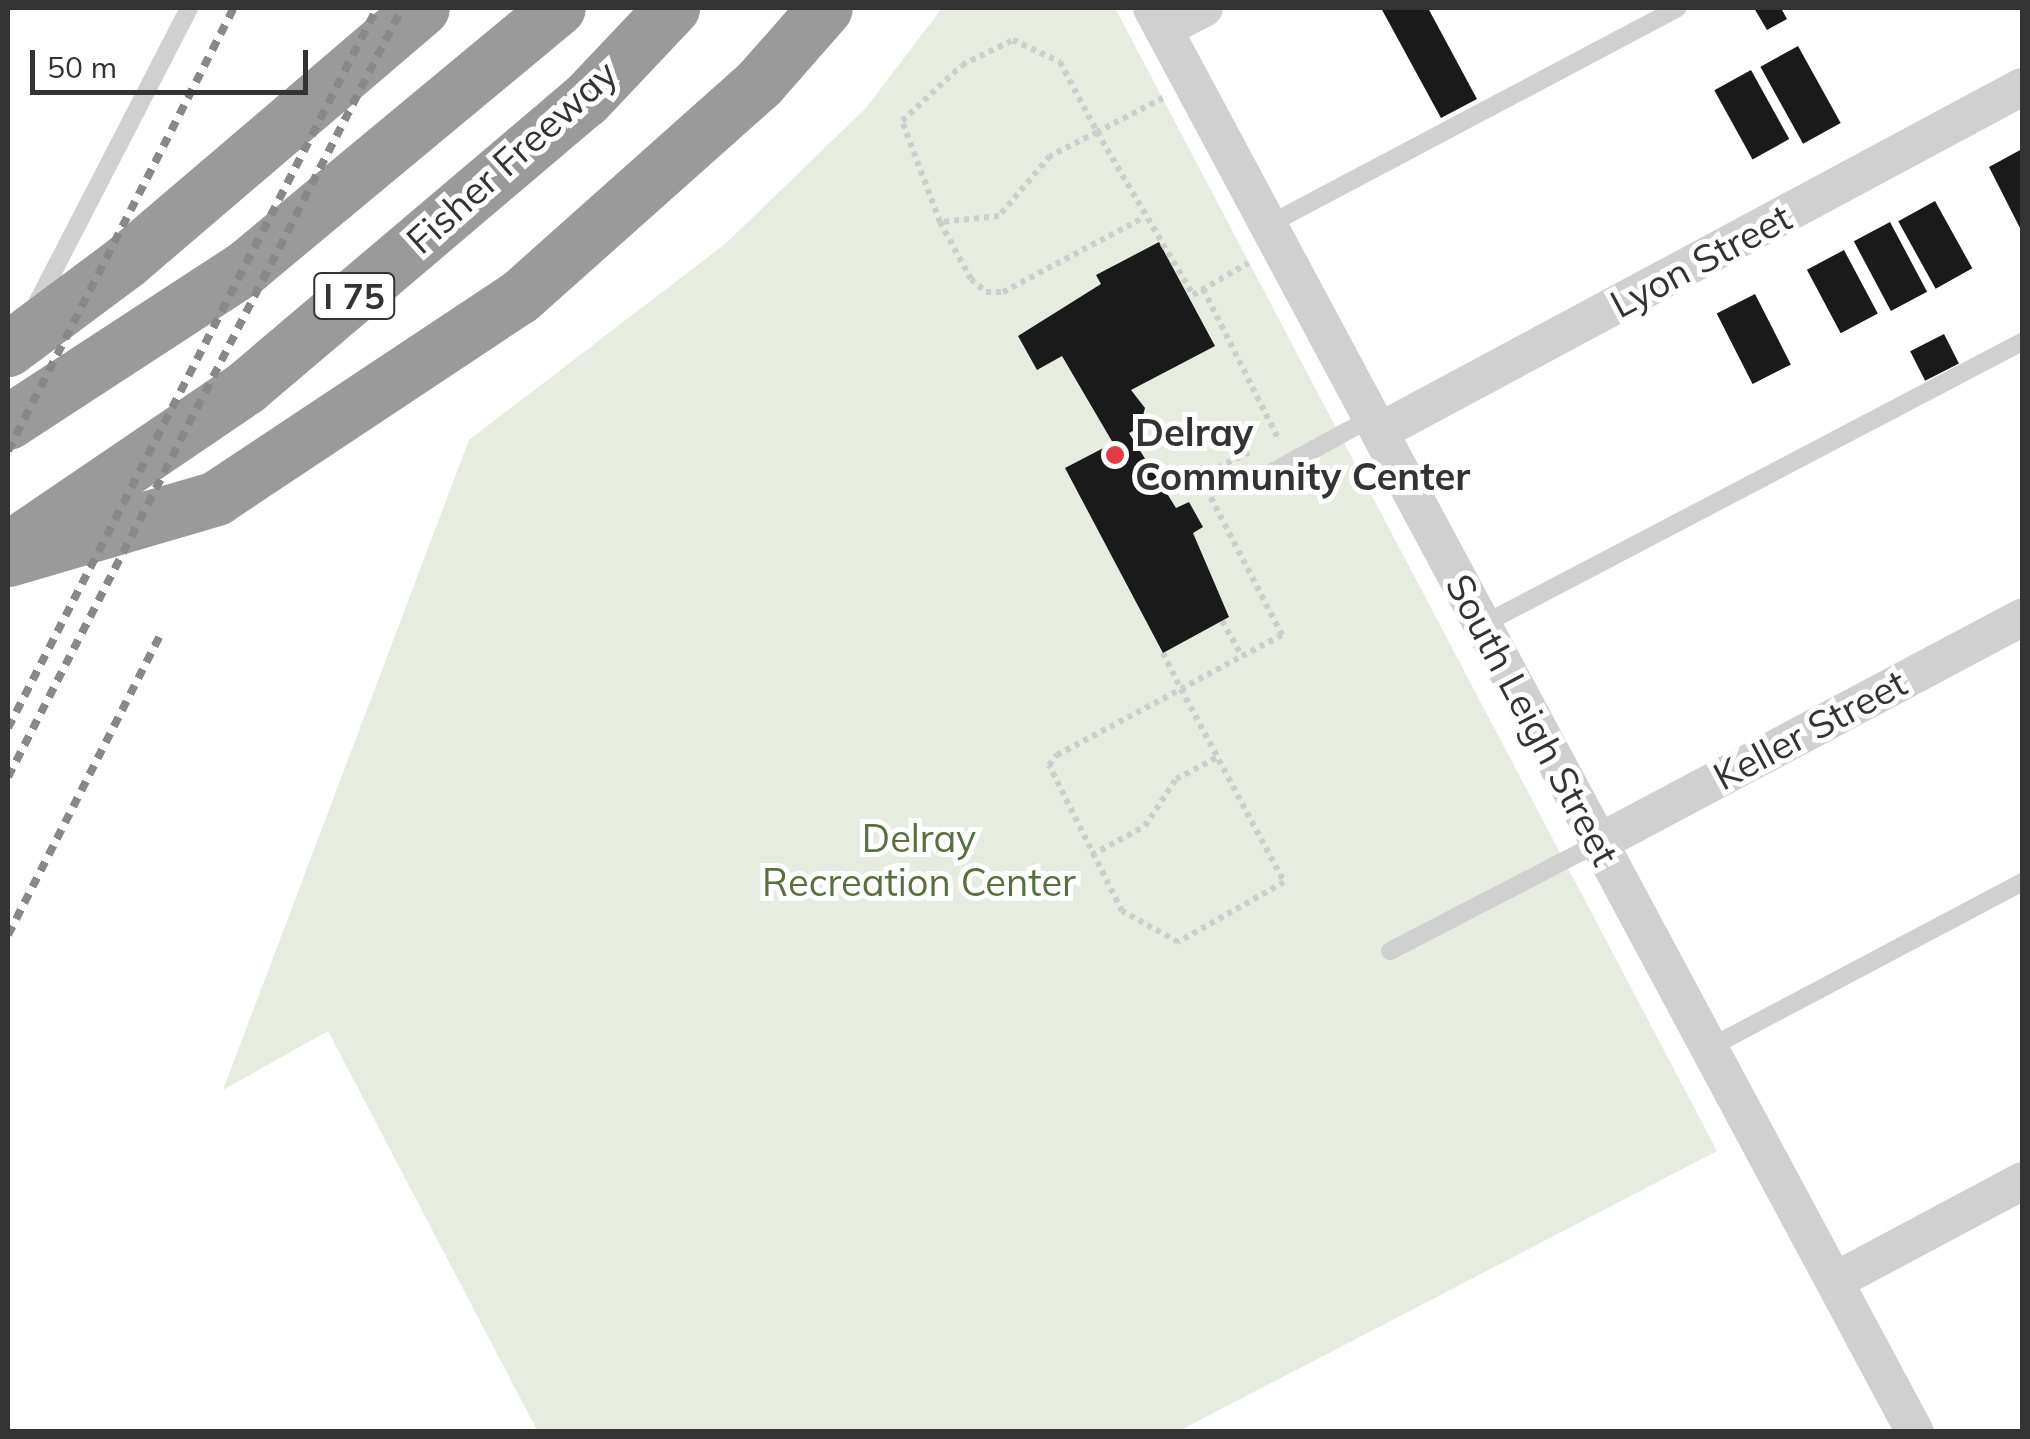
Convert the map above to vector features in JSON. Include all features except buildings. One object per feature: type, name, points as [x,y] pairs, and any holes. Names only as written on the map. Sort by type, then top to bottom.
[{"type":"highway","points":[[8,350],[156,236],[422,8]]},
{"type":"highway","name":"Fisher Freeway","points":[[8,422],[247,266],[558,8]]},
{"type":"highway","name":"Fisher Freeway","points":[[8,549],[246,387],[585,100],[672,8]]},
{"type":"highway","points":[[8,560],[216,498],[520,297],[760,82],[824,8]]},
{"type":"street","points":[[1158,18],[1204,8]]},
{"type":"street","name":"South Leigh Street","points":[[1158,18],[1265,240],[1375,425],[1915,1432]]},
{"type":"street","name":"Lyon Street","points":[[1375,425],[2022,87]]},
{"type":"street","name":"Keller Street","points":[[1598,843],[2022,618]]},
{"type":"street","points":[[1835,1281],[2022,1180]]},
{"type":"lane","points":[[8,350],[189,8]]},
{"type":"lane","points":[[1265,240],[1677,8]]},
{"type":"lane","points":[[1482,626],[2022,342]]},
{"type":"lane","points":[[1267,475],[1375,425]]},
{"type":"lane","points":[[1390,950],[1598,843]]},
{"type":"lane","points":[[1707,1049],[2022,882]]},
{"type":"path","points":[[1143,218],[1002,292],[986,292],[971,279],[940,222],[902,122],[962,65],[1013,40],[1031,45],[1060,62],[1154,238],[1165,240],[1193,295],[1265,240]]},
{"type":"path","points":[[940,222],[999,216],[1050,156],[1174,92]]},
{"type":"path","points":[[1162,653],[1181,688],[1218,757],[1284,882],[1178,942],[1122,912],[1048,766],[1181,688],[1282,635],[1200,478],[1281,434],[1204,289]]},
{"type":"path","points":[[1222,621],[1242,656]]},
{"type":"path","points":[[1092,855],[1144,826],[1176,779],[1218,757]]},
{"type":"green space","name":"Delray Recreation Center","points":[[942,8],[1115,8],[1717,1151],[1179,1431],[538,1432],[328,1031],[223,1090],[469,440],[725,244],[866,108]]},
{"type":"railway","points":[[8,451],[234,8]]},
{"type":"railway","points":[[8,728],[377,8]]},
{"type":"railway","points":[[8,777],[402,8]]},
{"type":"railway","points":[[8,935],[160,636]]},
{"type":"place","name":"Delray Community Center","points":[[1115,455]]}]
